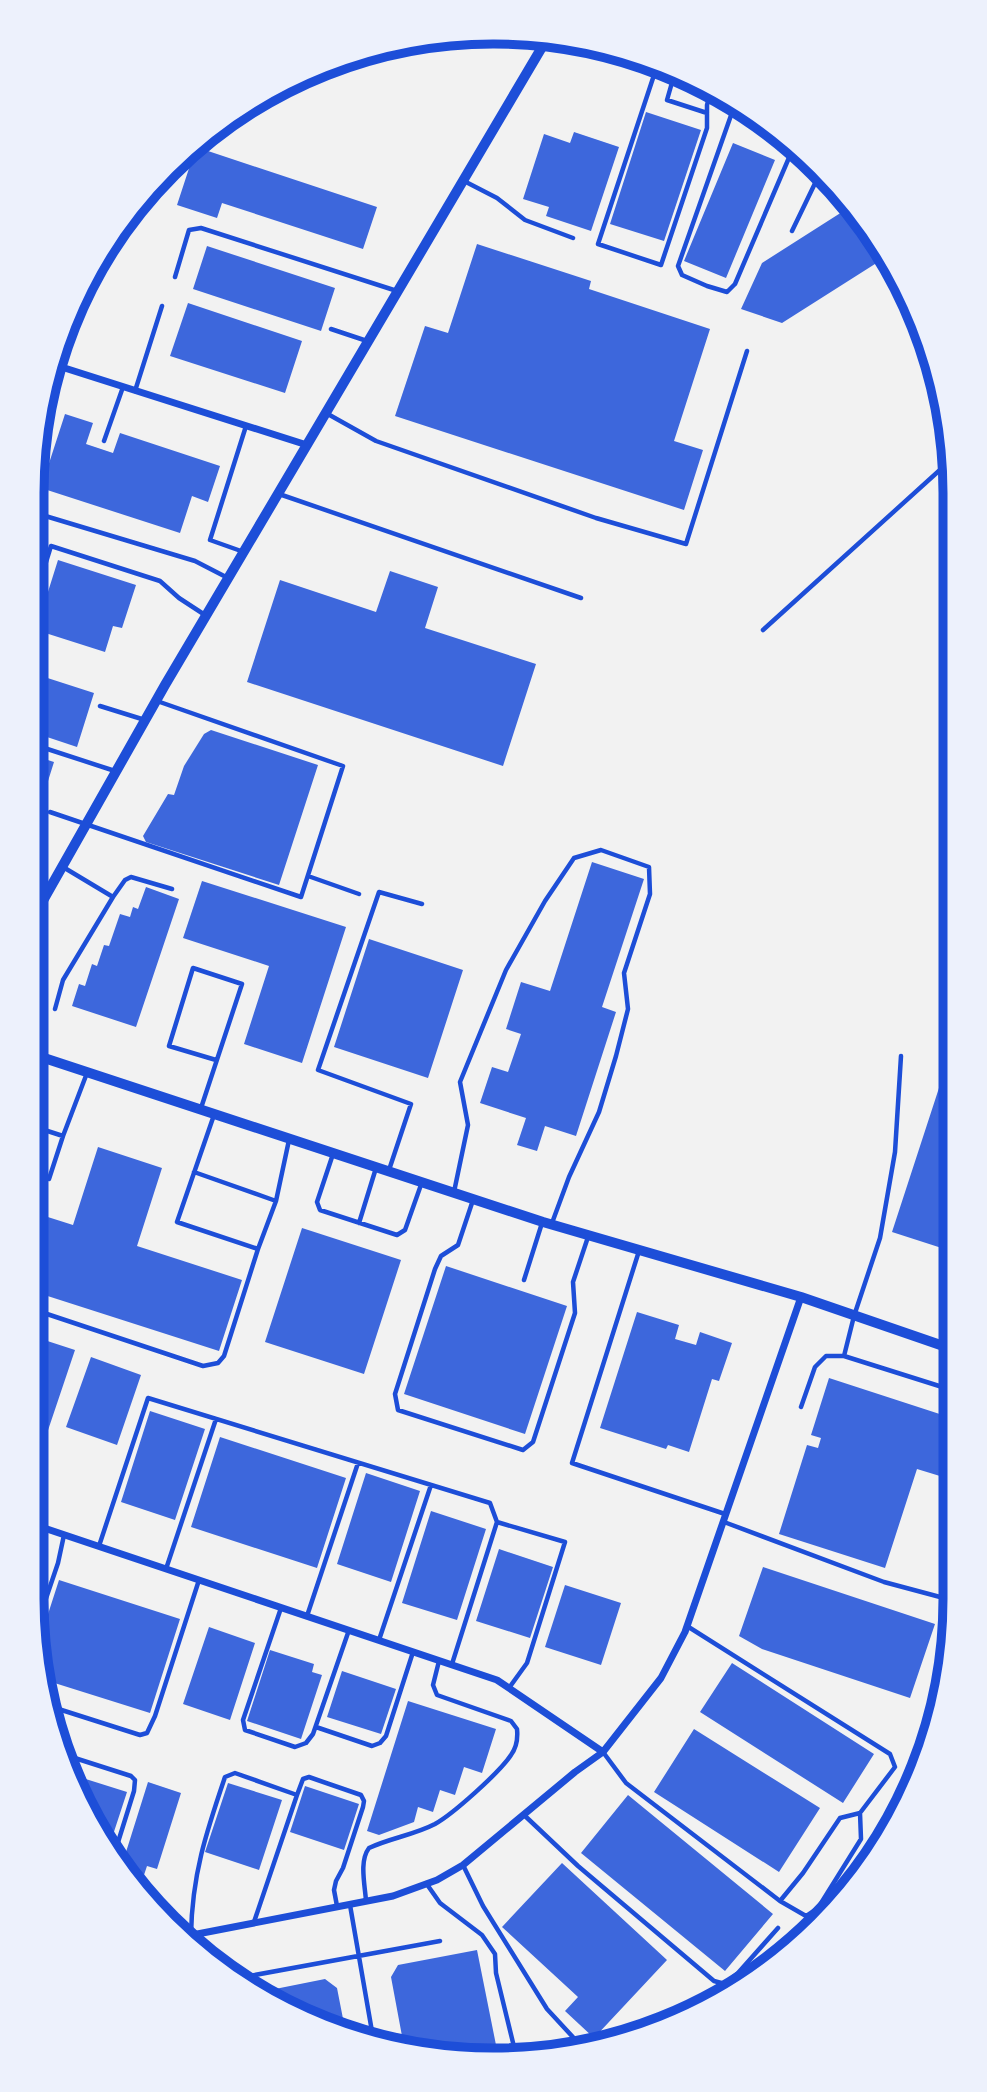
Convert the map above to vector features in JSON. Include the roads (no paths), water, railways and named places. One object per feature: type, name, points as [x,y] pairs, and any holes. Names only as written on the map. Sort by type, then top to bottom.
[{"type":"street","points":[[44,898],[156,701],[542,47]]},
{"type":"street","points":[[62,367],[306,445]]},
{"type":"street","points":[[44,1058],[547,1223],[801,1297],[943,1346]]},
{"type":"street","points":[[194,1934],[393,1896],[426,1883],[463,1865],[603,1752],[661,1678],[687,1626],[801,1297]]},
{"type":"street","points":[[44,1528],[497,1679],[603,1752]]},
{"type":"lane","points":[[654,74],[598,244],[661,265],[707,128],[709,99]]},
{"type":"lane","points":[[672,81],[667,100],[707,113]]},
{"type":"lane","points":[[732,113],[678,266],[682,275],[727,292],[736,284],[790,155]]},
{"type":"lane","points":[[463,180],[497,198],[526,220],[573,238]]},
{"type":"lane","points":[[792,231],[817,180]]},
{"type":"lane","points":[[175,277],[189,230],[201,228],[397,291]]},
{"type":"lane","points":[[135,391],[162,306]]},
{"type":"lane","points":[[331,328],[368,341]]},
{"type":"lane","points":[[326,413],[376,441],[596,517],[686,544],[747,351]]},
{"type":"lane","points":[[104,441],[123,387]]},
{"type":"lane","points":[[244,552],[210,540],[246,426]]},
{"type":"lane","points":[[763,630],[942,468]]},
{"type":"lane","points":[[278,494],[581,598]]},
{"type":"lane","points":[[44,516],[195,561],[228,579]]},
{"type":"lane","points":[[44,568],[51,546],[160,581],[178,598],[206,616]]},
{"type":"lane","points":[[50,812],[301,897],[343,766],[156,701]]},
{"type":"lane","points":[[100,706],[145,720]]},
{"type":"lane","points":[[44,748],[116,771]]},
{"type":"lane","points":[[454,1193],[468,1125],[460,1082],[506,970],[545,901],[574,858],[601,850],[649,867],[650,894],[624,973],[628,1009],[603,1100],[524,1280]]},
{"type":"lane","points":[[62,866],[113,897]]},
{"type":"lane","points":[[308,876],[359,894]]},
{"type":"lane","points":[[55,1009],[63,980],[125,880],[131,877],[172,889]]},
{"type":"lane","points":[[388,1171],[411,1104],[318,1070],[379,892],[422,905]]},
{"type":"lane","points":[[200,1109],[242,984],[193,968],[169,1046],[216,1060]]},
{"type":"lane","points":[[844,1356],[854,1316],[880,1238],[895,1152],[901,1056]]},
{"type":"lane","points":[[44,1177],[49,1179],[88,1072]]},
{"type":"lane","points":[[214,1114],[177,1222],[258,1249]]},
{"type":"lane","points":[[44,1130],[63,1136]]},
{"type":"lane","points":[[44,1313],[203,1366],[218,1363],[224,1356],[276,1200],[289,1138]]},
{"type":"lane","points":[[334,1153],[317,1202],[320,1210],[359,1223],[397,1235],[405,1230],[422,1182]]},
{"type":"lane","points":[[359,1223],[377,1167]]},
{"type":"lane","points":[[194,1172],[276,1200]]},
{"type":"lane","points":[[473,1199],[458,1245],[441,1256],[435,1269],[395,1394],[398,1410],[523,1450],[533,1442],[575,1312],[573,1282],[589,1236]]},
{"type":"lane","points":[[640,1250],[572,1463],[724,1518],[884,1582],[943,1598]]},
{"type":"lane","points":[[801,1407],[815,1367],[826,1356],[844,1356],[943,1387]]},
{"type":"lane","points":[[99,1546],[148,1398],[490,1503],[497,1522],[452,1664]]},
{"type":"lane","points":[[166,1569],[216,1419]]},
{"type":"lane","points":[[307,1616],[358,1463]]},
{"type":"lane","points":[[379,1640],[431,1485]]},
{"type":"lane","points":[[497,1522],[565,1542],[527,1663],[509,1688]]},
{"type":"lane","points":[[44,1604],[64,1535]]},
{"type":"lane","points":[[57,1709],[141,1735],[147,1734],[199,1580]]},
{"type":"lane","points":[[281,1607],[243,1720],[245,1730],[295,1747],[306,1743],[316,1727],[349,1630]]},
{"type":"lane","points":[[687,1626],[890,1754],[895,1767],[860,1813],[841,1818],[780,1901]]},
{"type":"lane","points":[[316,1727],[372,1746],[380,1743],[386,1736],[413,1651]]},
{"type":"lane","points":[[366,1901],[366,1852],[373,1846],[391,1842],[436,1823],[464,1802],[511,1756],[518,1739],[517,1729],[511,1721],[437,1695],[433,1685],[439,1660]]},
{"type":"lane","points":[[603,1752],[626,1783],[780,1901],[806,1916],[818,1908],[861,1839],[860,1813]]},
{"type":"lane","points":[[73,1757],[131,1776],[135,1780],[117,1844]]},
{"type":"lane","points":[[189,1930],[198,1862],[225,1777],[235,1773],[297,1795]]},
{"type":"lane","points":[[254,1922],[303,1779],[309,1777],[361,1795],[364,1801],[343,1868],[336,1881],[334,1889],[337,1906]]},
{"type":"lane","points":[[524,1815],[578,1866],[677,1951],[714,1981],[724,1984]]},
{"type":"lane","points":[[463,1865],[483,1906],[541,2000],[577,2041]]},
{"type":"lane","points":[[426,1883],[440,1903],[482,1935],[495,1954],[496,1973],[514,2047]]},
{"type":"lane","points":[[349,1904],[372,2031]]},
{"type":"lane","points":[[727,1982],[778,1928]]},
{"type":"lane","points":[[250,1976],[440,1941]]}]
